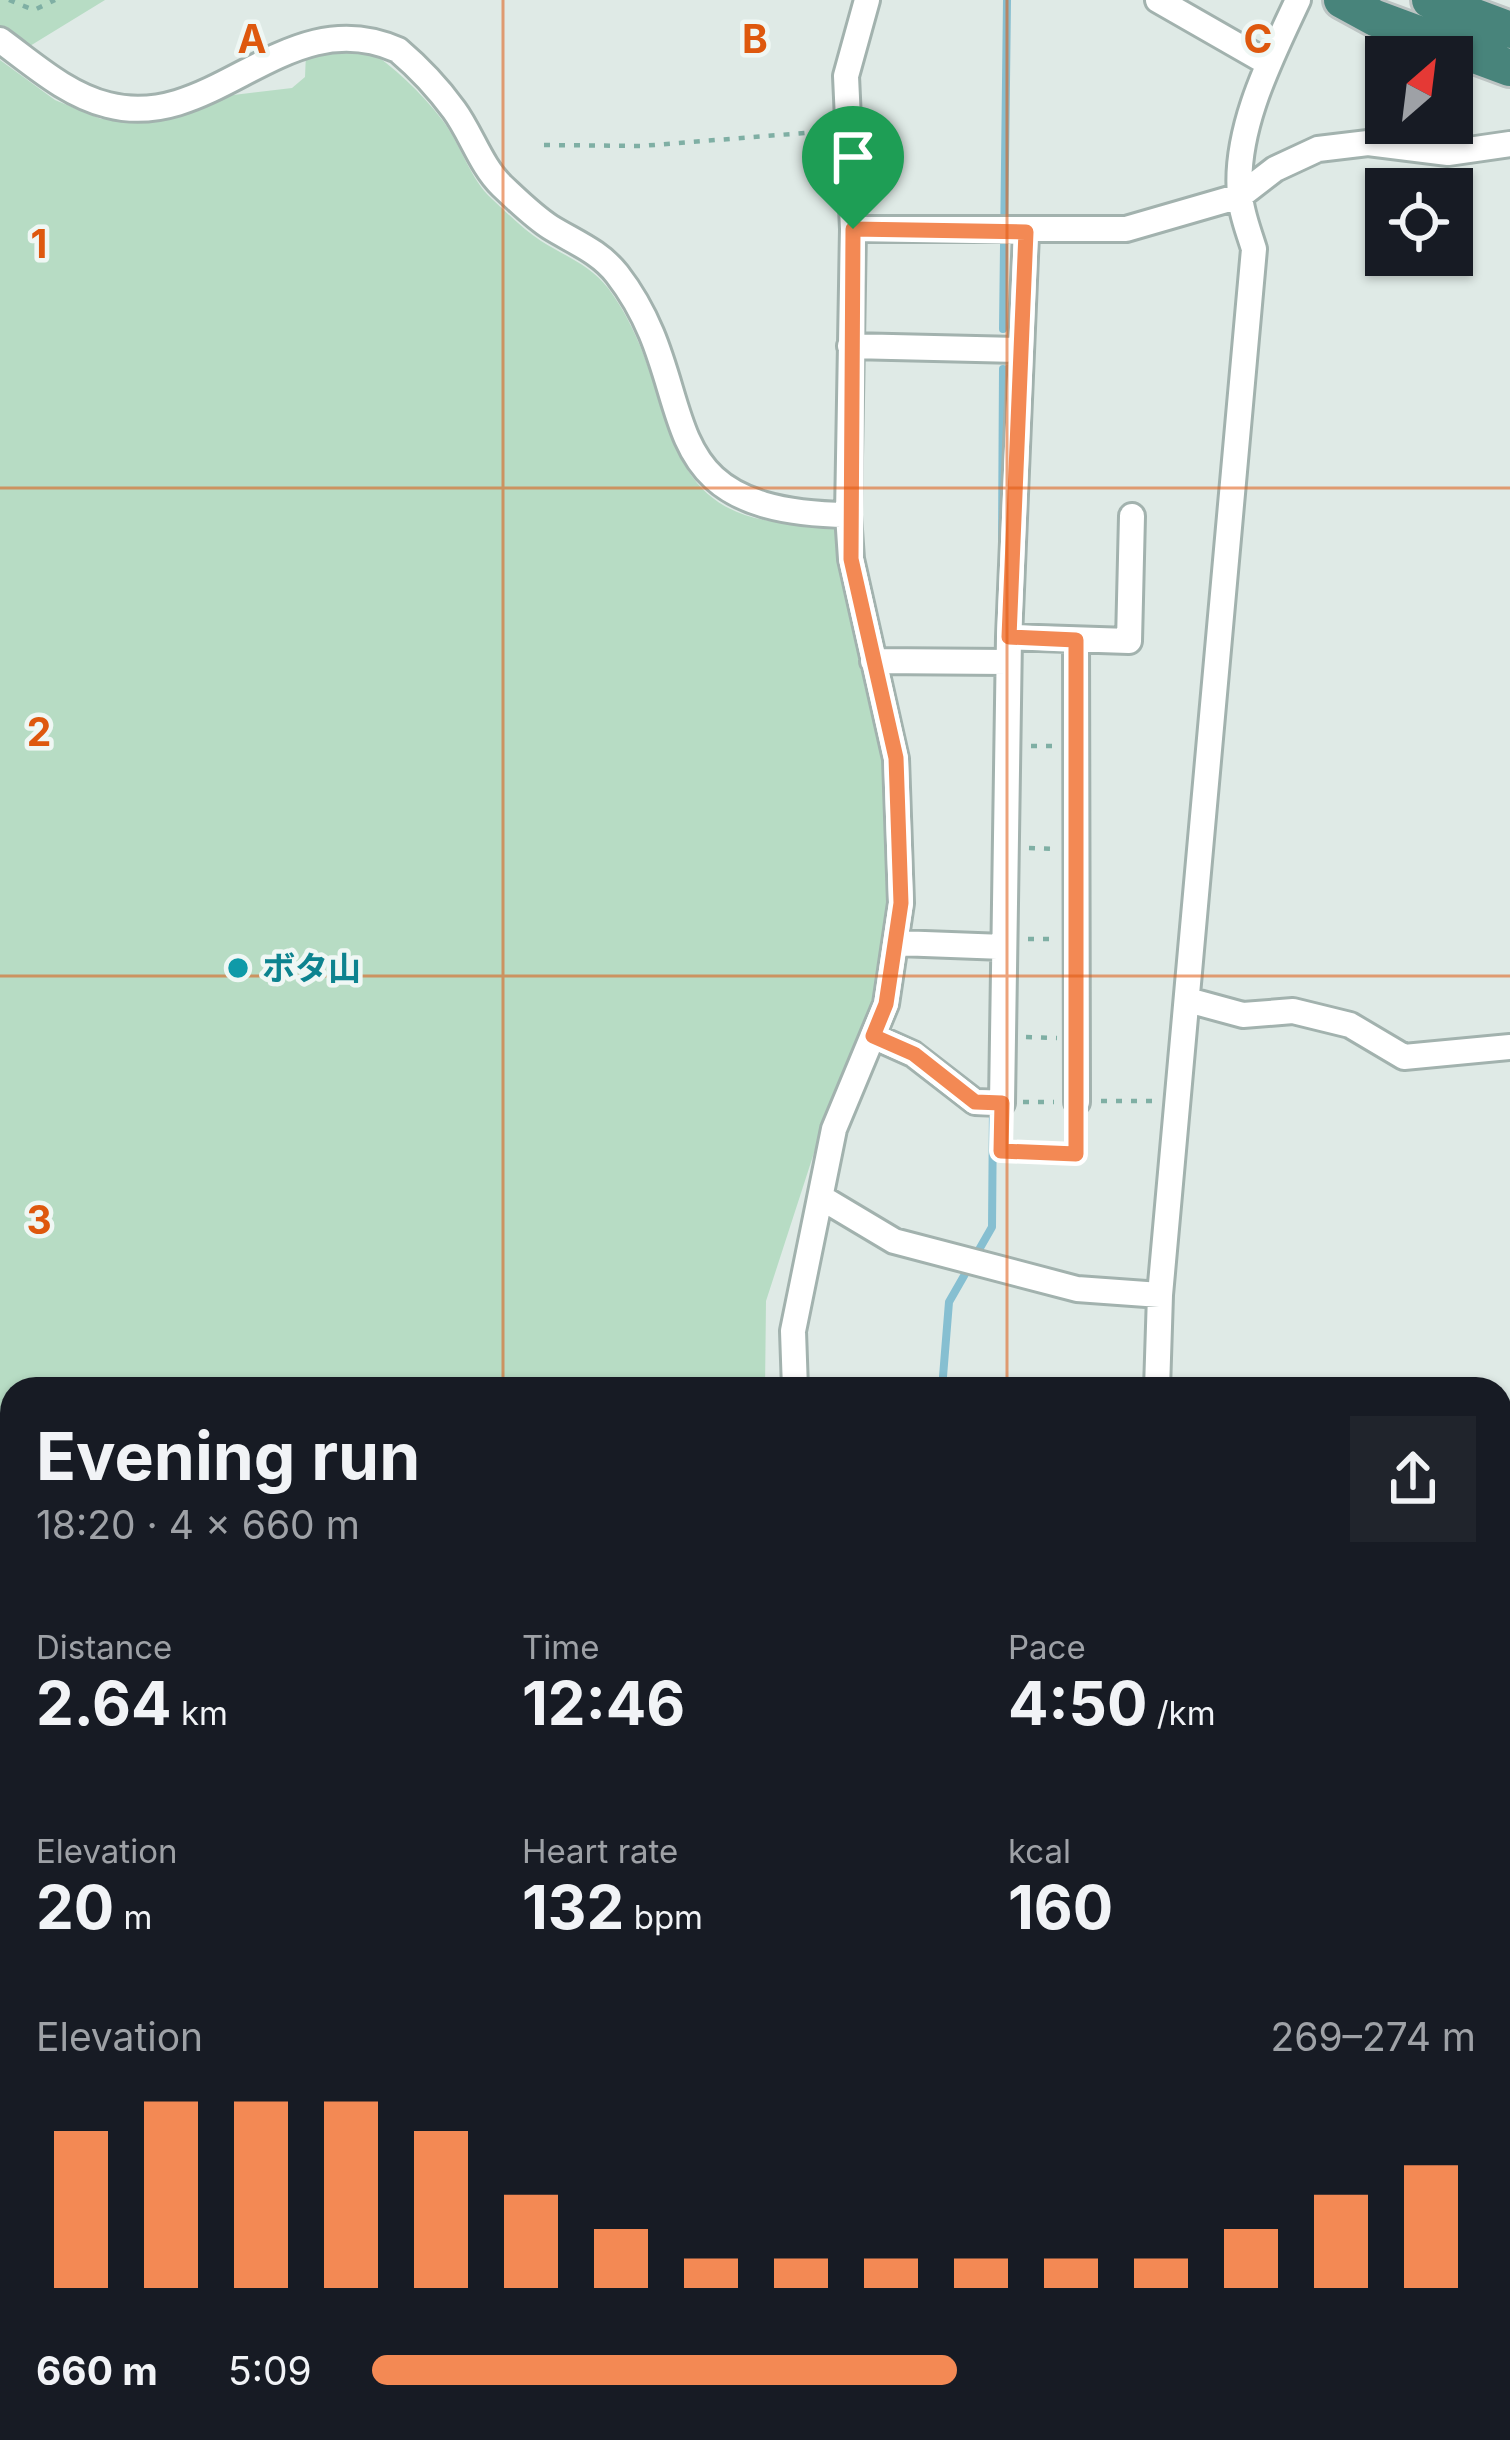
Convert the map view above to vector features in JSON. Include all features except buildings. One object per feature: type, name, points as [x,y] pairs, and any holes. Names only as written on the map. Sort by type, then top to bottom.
[{"type":"highway","points":[[1342,0],[1376,18],[1510,68]]},
{"type":"highway","points":[[1430,0],[1510,30]]},
{"type":"street","points":[[795,1377],[793,1331],[834,1129],[886,1004],[898,943],[896,758],[851,559],[848,515],[853,229],[846,76],[867,0]]},
{"type":"street","points":[[1158,0],[1268,63]]},
{"type":"street","points":[[1157,1377],[1160,1295],[1254,250],[1240,196],[1243,147],[1268,63],[1298,0]]},
{"type":"street","points":[[0,40],[65,87],[110,106],[147,105],[194,87],[296,28],[329,20],[373,33],[416,66],[453,109],[497,182],[549,226],[585,245],[613,269],[643,311],[679,431],[694,454],[739,497],[771,509],[848,515]]},
{"type":"street","points":[[853,229],[1126,229],[1240,196],[1275,169],[1318,149],[1368,143],[1448,153],[1510,145]]},
{"type":"street","points":[[873,1036],[914,1054],[975,1102],[992,1102],[1003,1037],[998,944],[1006,847],[1005,654],[1018,350],[1013,232]]},
{"type":"street","points":[[850,346],[1018,350]]},
{"type":"street","points":[[873,661],[1005,654],[1076,640],[1129,641],[1132,516]]},
{"type":"street","points":[[1076,640],[1077,1102]]},
{"type":"street","points":[[898,943],[998,944]]},
{"type":"street","points":[[1187,1000],[1243,1015],[1293,1011],[1350,1025],[1403,1057],[1510,1047]]},
{"type":"street","points":[[822,1198],[894,1241],[1077,1289],[1160,1295]]},
{"type":"path","points":[[9,0],[34,10],[55,0]]},
{"type":"path","points":[[544,145],[641,146],[846,129]]},
{"type":"path","points":[[1007,746],[1077,746]]},
{"type":"path","points":[[1006,847],[1077,850]]},
{"type":"path","points":[[998,944],[1077,940]]},
{"type":"path","points":[[1003,1037],[1077,1038]]},
{"type":"path","points":[[1077,1102],[1076,1154],[1001,1151],[992,1102],[1077,1102],[1178,1102]]},
{"type":"green space","points":[[0,0],[105,0],[25,49],[0,27]]},
{"type":"green space","points":[[363,46],[385,62],[435,110],[492,199],[528,232],[601,280],[633,330],[678,452],[698,484],[728,508],[772,521],[836,523],[865,688],[888,763],[892,916],[872,1017],[824,1122],[766,1301],[765,1377],[0,1377],[0,60],[55,100],[101,119],[137,119],[184,101],[292,88],[305,77],[306,53]]},
{"type":"waterway","points":[[1003,329],[1007,0]]},
{"type":"waterway","points":[[1002,541],[1003,369]]},
{"type":"waterway","points":[[943,1377],[949,1302],[992,1227],[993,1108]]},
{"type":"place","name":"ボタ山","points":[[238,968]]},
{"type":"route","points":[[853,229],[1026,232],[1009,637],[1076,640],[1076,1154],[1001,1151],[1002,1103],[975,1102],[914,1054],[873,1036],[886,1004],[901,903],[896,758],[851,559],[853,229]]}]
